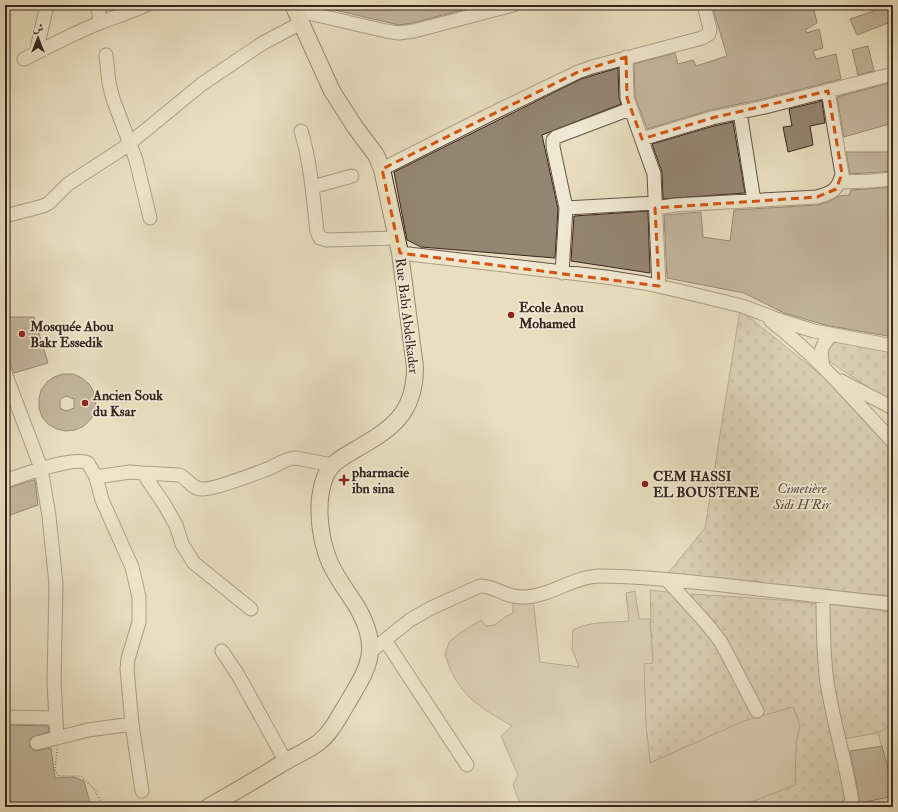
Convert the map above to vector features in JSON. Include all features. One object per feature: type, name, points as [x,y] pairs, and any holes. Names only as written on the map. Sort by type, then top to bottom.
[{"type":"main road","name":"Rue Babi Abdelkader","points":[[296,13],[332,91],[355,127],[372,149],[382,169],[398,246],[416,367],[411,398],[407,408],[399,420],[387,430],[332,465]]},
{"type":"main road","points":[[208,807],[317,744],[333,727],[364,674],[368,663],[370,641],[364,619],[340,583],[330,563],[324,545],[320,519],[321,494],[324,481],[332,465]]},
{"type":"street","points":[[36,53],[47,5]]},
{"type":"street","points":[[98,5],[100,23]]},
{"type":"street","points":[[24,60],[72,34],[130,13],[146,5]]},
{"type":"street","points":[[5,216],[43,206],[48,203],[68,184],[130,143],[202,84],[263,43],[296,13],[399,33],[414,31],[513,5]]},
{"type":"street","points":[[382,169],[491,114],[592,66],[707,36],[710,29],[704,5]]},
{"type":"street","points":[[106,55],[109,83],[113,99],[136,160],[150,218]]},
{"type":"street","points":[[626,57],[627,98],[653,170],[659,286]]},
{"type":"street","points":[[642,139],[712,118],[893,74]]},
{"type":"street","points":[[566,208],[655,206],[754,201],[817,197],[828,194],[836,189],[842,174],[828,91]]},
{"type":"street","points":[[562,273],[566,208],[553,147],[553,140],[556,137],[630,108]]},
{"type":"street","points":[[740,112],[754,201]]},
{"type":"street","points":[[301,131],[307,150],[317,231],[320,238],[323,240],[398,246],[562,273],[606,277],[659,286],[725,301],[800,327],[832,335],[893,346]]},
{"type":"street","points":[[312,187],[352,176]]},
{"type":"street","points":[[840,182],[893,179]]},
{"type":"street","points":[[756,311],[783,330],[823,366],[893,442]]},
{"type":"street","points":[[823,366],[821,351],[822,345],[832,335]]},
{"type":"street","points":[[5,373],[41,468],[49,516],[56,584],[54,682],[57,738]]},
{"type":"street","points":[[833,376],[893,408]]},
{"type":"street","points":[[96,477],[137,473],[179,475],[193,487],[202,489],[221,485],[270,468],[291,458],[332,465]]},
{"type":"street","points":[[5,481],[41,468],[79,460],[88,463],[96,477],[102,500],[132,568],[139,597],[139,622],[128,659],[127,669],[132,724],[142,792]]},
{"type":"street","points":[[137,473],[164,504],[176,526],[182,544],[194,563],[251,609]]},
{"type":"street","points":[[370,652],[410,620],[431,608],[480,586],[489,586],[511,596],[523,597],[539,594],[591,576],[632,577],[893,604]]},
{"type":"street","points":[[667,580],[716,635],[727,650],[757,711]]},
{"type":"street","points":[[823,596],[824,649],[827,682],[849,782],[852,802],[848,807]]},
{"type":"street","points":[[386,640],[467,765]]},
{"type":"street","points":[[222,651],[238,675],[286,762]]},
{"type":"street","points":[[5,717],[55,718]]},
{"type":"street","points":[[37,743],[88,730],[132,724]]},
{"type":"path","points":[[57,738],[56,774],[59,776],[81,776],[95,790],[101,803],[118,803],[123,807]]},
{"type":"highlighted area","points":[[626,57],[627,98],[642,139],[712,118],[828,91],[842,174],[836,189],[817,197],[655,208],[659,286],[400,253],[382,169],[578,72]]},
{"type":"green space","name":"Cimetière Sidi H'Rir","points":[[740,310],[826,379],[893,453],[893,596],[665,577],[705,528]]},
{"type":"green space","points":[[837,341],[893,352],[893,404],[826,359],[830,345]]},
{"type":"green space","points":[[650,590],[667,592],[681,600],[730,662],[755,718],[744,721],[650,763],[646,725],[643,664],[653,662],[650,619]]},
{"type":"green space","points":[[635,591],[639,619],[650,619],[653,663],[644,664],[646,725],[650,763],[744,721],[793,707],[800,725],[796,743],[795,785],[738,807],[514,807],[520,803],[513,785],[518,775],[501,736],[512,726],[477,704],[460,686],[453,675],[445,655],[449,642],[461,632],[481,620],[486,626],[495,625],[513,613],[513,597],[533,599],[540,662],[579,667],[572,649],[573,630],[586,625],[629,621],[626,593]]},
{"type":"green space","points":[[692,594],[819,604],[849,799],[837,807],[738,807],[795,785],[796,743],[800,725],[793,707],[764,716],[727,644],[690,602]]},
{"type":"green space","points":[[826,604],[893,613],[893,724],[878,733],[843,739],[831,688]]},
{"type":"green space","points":[[893,724],[893,788],[878,733]]},
{"type":"green space","points":[[893,796],[893,807],[856,807],[856,804]]},
{"type":"building","points":[[326,5],[477,6],[399,25],[326,8]]},
{"type":"building","points":[[712,5],[813,5],[817,23],[805,30],[807,33],[819,29],[823,48],[813,51],[816,59],[836,54],[841,79],[763,99],[710,110],[647,129],[635,97],[634,64],[675,53],[678,64],[693,60],[696,66],[727,56]]},
{"type":"building","points":[[886,5],[893,21],[857,35],[850,19],[874,11],[873,9]]},
{"type":"building","points":[[868,46],[874,71],[858,75],[852,50]]},
{"type":"building","points":[[618,68],[619,98],[621,104],[542,135],[558,209],[555,258],[421,247],[407,240],[394,172],[581,79]]},
{"type":"building","points":[[893,82],[893,123],[844,137],[837,97]]},
{"type":"building","points":[[822,101],[825,123],[810,126],[813,145],[788,152],[783,127],[792,126],[789,109]]},
{"type":"building","points":[[733,122],[745,193],[663,199],[662,172],[652,144]]},
{"type":"building","points":[[846,152],[893,152],[893,171],[850,174]]},
{"type":"building","points":[[893,187],[893,337],[825,325],[784,313],[744,293],[667,278],[664,215],[701,212],[703,237],[730,241],[734,210],[818,205],[829,202],[839,196],[849,195],[851,190]]},
{"type":"building","points":[[648,211],[650,273],[571,261],[574,216]]},
{"type":"building","name":"Mosquée Abou Bakr Essedik","points":[[5,317],[34,317],[48,363],[14,373],[5,352]]},
{"type":"building","name":"Ancien Souk du Ksar","points":[[63,374],[73,374],[82,378],[89,384],[94,392],[96,401],[95,411],[91,419],[84,426],[75,430],[66,431],[57,429],[48,424],[42,417],[39,408],[41,390],[47,382],[54,377]],"holes":[[[66,396],[74,399],[74,408],[66,411],[60,408],[60,399]]]},
{"type":"building","points":[[35,480],[38,505],[5,517],[5,489]]},
{"type":"building","points":[[5,725],[48,726],[49,732],[32,737],[29,741],[29,745],[35,751],[51,748],[55,778],[74,777],[84,781],[91,807],[5,807]]},
{"type":"building","points":[[882,746],[893,788],[893,796],[860,803],[850,751]]},
{"type":"place","name":"Ecole Anou Mohamed","points":[[511,315]]},
{"type":"place","name":"Mosquée Abou Bakr Essedik","points":[[22,334]]},
{"type":"place","name":"Ancien Souk du Ksar","points":[[85,403]]},
{"type":"place","name":"pharmacie ibn sina","points":[[344,480]]},
{"type":"place","name":"CEM HASSI EL BOUSTENE","points":[[645,484]]}]
